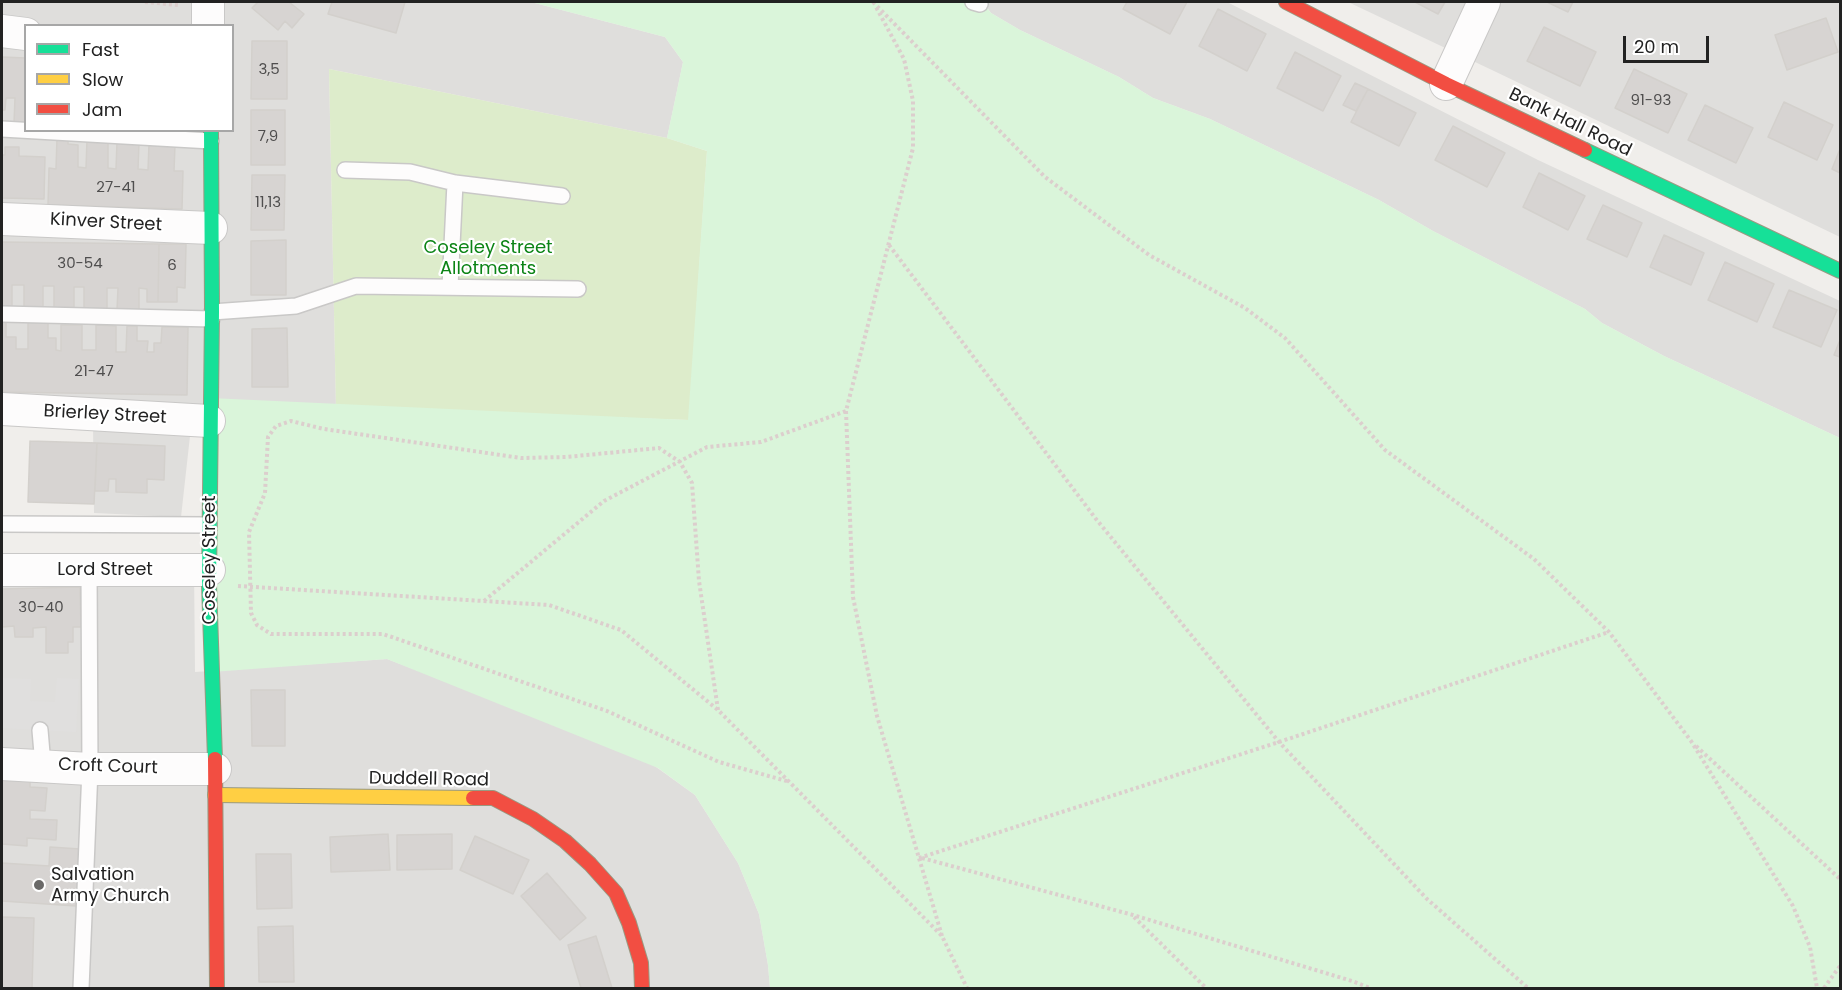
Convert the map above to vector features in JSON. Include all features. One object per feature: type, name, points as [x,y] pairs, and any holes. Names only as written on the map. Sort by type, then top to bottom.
[{"type":"street","points":[[208,2],[208,24]]},
{"type":"street","name":"Bank Hall Road","points":[[1286,2],[1446,84],[1840,271]]},
{"type":"street","points":[[1446,84],[1485,2]]},
{"type":"street","points":[[2,32],[24,34]]},
{"type":"street","name":"Coseley Street","points":[[211,136],[212,315],[209,577],[215,782],[217,988]]},
{"type":"street","name":"Kinver Street","points":[[2,219],[211,228]]},
{"type":"street","name":"Brierley Street","points":[[2,409],[209,421]]},
{"type":"street","name":"Lord Street","points":[[2,570],[89,569],[209,577]]},
{"type":"street","name":"Croft Court","points":[[2,764],[90,769],[215,782]]},
{"type":"street","name":"Duddell Road","points":[[215,782],[493,798],[533,819],[565,841],[616,893],[629,923],[641,963],[642,988]]},
{"type":"lane","points":[[2,129],[24,130]]},
{"type":"lane","points":[[92,132],[211,136]]},
{"type":"lane","points":[[345,170],[410,172],[455,183],[562,196]]},
{"type":"lane","points":[[450,287],[455,183]]},
{"type":"lane","points":[[2,314],[212,315],[296,306],[356,286],[578,289]]},
{"type":"lane","points":[[2,524],[209,525]]},
{"type":"lane","points":[[81,988],[90,769],[89,569]]},
{"type":"lane","points":[[40,730],[42,765]]},
{"type":"path","points":[[873,2],[904,59],[913,101],[913,148],[846,411],[853,597],[877,716],[942,936],[967,988]]},
{"type":"path","points":[[873,2],[1045,177],[1149,255],[1245,308],[1286,338],[1385,450],[1534,560],[1609,632],[1691,741],[1793,906],[1810,947],[1817,988]]},
{"type":"path","points":[[889,245],[1096,519],[1280,741],[1428,899],[1528,988]]},
{"type":"path","points":[[483,601],[604,501],[707,447],[761,442],[846,411]]},
{"type":"path","points":[[718,710],[699,581],[692,483],[680,462],[659,448],[566,457],[521,458],[324,429],[291,421],[276,426],[268,437],[265,493],[249,532],[251,613],[257,625],[271,634],[383,634],[608,711],[719,762],[790,782]]},
{"type":"path","points":[[209,577],[249,586],[549,605],[621,630],[718,710],[942,936]]},
{"type":"path","points":[[919,858],[1609,632]]},
{"type":"path","points":[[1691,741],[1840,879]]},
{"type":"path","points":[[919,858],[1132,915],[1370,988]]},
{"type":"path","points":[[1132,915],[1206,988]]},
{"type":"path","points":[[1824,988],[1840,966]]},
{"type":"shaded area","points":[[2,2],[531,2],[665,37],[683,62],[667,138],[329,69],[336,408],[193,409],[181,517],[94,513],[93,423],[2,421]]},
{"type":"shaded area","points":[[983,2],[1227,2],[1538,160],[1840,301],[1840,438],[1664,356],[1602,323],[1585,309],[1433,231],[1379,200],[1210,119],[1153,98],[1119,77],[1020,30],[991,13]]},
{"type":"shaded area","points":[[1348,2],[1840,2],[1840,237],[1494,71]]},
{"type":"shaded area","points":[[2,564],[194,565],[195,672],[387,659],[638,754],[695,795],[738,863],[759,914],[770,988],[2,988]]},
{"type":"shaded area","points":[[2,678],[31,679],[30,701],[55,702],[57,678],[79,679],[76,732],[2,728]]},
{"type":"green space","points":[[531,2],[982,2],[991,13],[1020,30],[1119,77],[1153,98],[1210,119],[1379,200],[1433,231],[1585,309],[1602,323],[1664,356],[1840,438],[1840,988],[770,988],[759,914],[738,863],[695,795],[658,768],[387,659],[212,672],[210,398],[688,420],[707,151],[667,138],[683,62],[665,37]]},
{"type":"green space","name":"Coseley Street Allotments","points":[[329,69],[667,138],[707,151],[689,420],[336,408]]},
{"type":"building","points":[[258,2],[289,2],[304,14],[292,28],[285,21],[278,30],[252,8]]},
{"type":"building","points":[[332,2],[405,2],[396,33],[328,14]]},
{"type":"building","points":[[1127,2],[1187,2],[1170,34],[1123,9]]},
{"type":"building","points":[[1415,2],[1445,2],[1438,14]]},
{"type":"building","points":[[1547,2],[1573,2],[1568,12]]},
{"type":"building","points":[[1218,9],[1266,34],[1247,71],[1199,46]]},
{"type":"building","points":[[1826,18],[1838,52],[1787,70],[1775,35]]},
{"type":"building","points":[[1544,27],[1596,52],[1580,86],[1527,61]]},
{"type":"building","points":[[252,41],[287,41],[287,99],[251,99]]},
{"type":"building","points":[[1295,52],[1341,76],[1323,111],[1277,88]]},
{"type":"building","points":[[2,57],[24,58],[24,123],[14,123],[15,98],[6,98],[5,110],[2,110]]},
{"type":"building","points":[[1634,69],[1687,94],[1668,133],[1615,108]]},
{"type":"building","points":[[1355,83],[1368,89],[1356,111],[1343,105]]},
{"type":"building","points":[[1368,89],[1416,113],[1399,146],[1351,122]]},
{"type":"building","points":[[1784,102],[1833,125],[1817,160],[1768,137]]},
{"type":"building","points":[[1705,105],[1753,128],[1736,163],[1688,140]]},
{"type":"building","points":[[251,110],[285,110],[285,165],[251,165]]},
{"type":"building","points":[[1453,126],[1505,153],[1487,187],[1435,160]]},
{"type":"building","points":[[57,138],[68,138],[68,144],[78,145],[78,167],[86,168],[87,140],[108,141],[108,168],[116,169],[117,142],[139,143],[138,169],[148,170],[149,144],[175,145],[174,171],[183,171],[182,209],[48,205],[49,168],[56,169]]},
{"type":"building","points":[[5,147],[19,147],[19,156],[45,157],[44,199],[2,198],[2,155],[5,155]]},
{"type":"building","points":[[1840,149],[1840,173],[1832,169]]},
{"type":"building","points":[[1539,173],[1585,196],[1568,230],[1523,207]]},
{"type":"building","points":[[252,175],[285,175],[284,230],[251,230]]},
{"type":"building","points":[[1603,205],[1642,223],[1627,257],[1587,239]]},
{"type":"building","points":[[1664,235],[1704,253],[1691,285],[1650,267]]},
{"type":"building","points":[[286,240],[286,295],[251,295],[251,241]]},
{"type":"building","points":[[2,242],[159,244],[158,302],[147,302],[147,289],[139,288],[139,310],[117,310],[118,288],[107,288],[107,312],[84,311],[84,287],[74,287],[74,310],[54,310],[54,286],[43,286],[43,308],[24,307],[24,285],[12,285],[12,306],[2,306]]},
{"type":"building","points":[[159,244],[186,244],[185,288],[177,287],[177,302],[158,302]]},
{"type":"building","points":[[1725,262],[1774,284],[1757,322],[1708,300]]},
{"type":"building","points":[[1789,290],[1837,310],[1821,347],[1773,327]]},
{"type":"building","points":[[2,320],[6,320],[6,337],[16,337],[16,349],[28,349],[28,321],[48,321],[48,338],[56,338],[56,350],[61,351],[61,325],[82,325],[82,350],[96,350],[96,325],[116,326],[116,352],[126,352],[127,326],[137,326],[137,341],[148,341],[147,352],[154,352],[154,343],[161,343],[162,327],[188,327],[187,395],[2,392]]},
{"type":"building","points":[[287,328],[288,387],[252,387],[252,329]]},
{"type":"building","points":[[1840,340],[1840,357],[1834,355]]},
{"type":"building","points":[[30,441],[97,443],[94,504],[28,502]]},
{"type":"building","points":[[97,443],[165,446],[164,480],[147,479],[147,493],[116,492],[116,479],[109,479],[108,491],[95,491]]},
{"type":"building","points":[[80,587],[81,627],[73,627],[73,642],[68,642],[68,653],[46,653],[46,627],[33,628],[33,637],[15,637],[14,626],[2,627],[2,589]]},
{"type":"building","points":[[251,690],[285,690],[285,746],[252,746]]},
{"type":"building","points":[[2,778],[30,780],[30,787],[47,788],[45,811],[30,810],[30,819],[57,820],[56,840],[27,838],[27,846],[2,844]]},
{"type":"building","points":[[388,834],[390,870],[331,872],[330,837]]},
{"type":"building","points":[[452,834],[452,869],[397,870],[397,835]]},
{"type":"building","points":[[475,836],[529,860],[513,894],[460,870]]},
{"type":"building","name":"Salvation Army Church","points":[[50,847],[80,849],[76,906],[2,901],[2,863],[49,866]]},
{"type":"building","points":[[256,854],[291,854],[292,908],[257,909]]},
{"type":"building","points":[[547,873],[586,918],[560,940],[521,896]]},
{"type":"building","points":[[2,917],[34,918],[32,988],[2,988]]},
{"type":"building","points":[[293,926],[294,982],[259,982],[258,927]]},
{"type":"building","points":[[596,936],[612,988],[581,988],[568,945]]},
{"type":"traffic: fast","points":[[211,132],[209,584],[215,759]]},
{"type":"traffic: fast","points":[[1585,150],[1840,271]]},
{"type":"traffic: slow","points":[[215,795],[473,798]]},
{"type":"traffic: jam","points":[[1286,2],[1446,84],[1585,150]]},
{"type":"traffic: jam","points":[[215,759],[217,988]]},
{"type":"traffic: jam","points":[[473,798],[493,798],[533,819],[565,841],[616,893],[629,923],[641,963],[642,988]]},
{"type":"place","name":"Salvation Army Church","points":[[39,885]]}]
